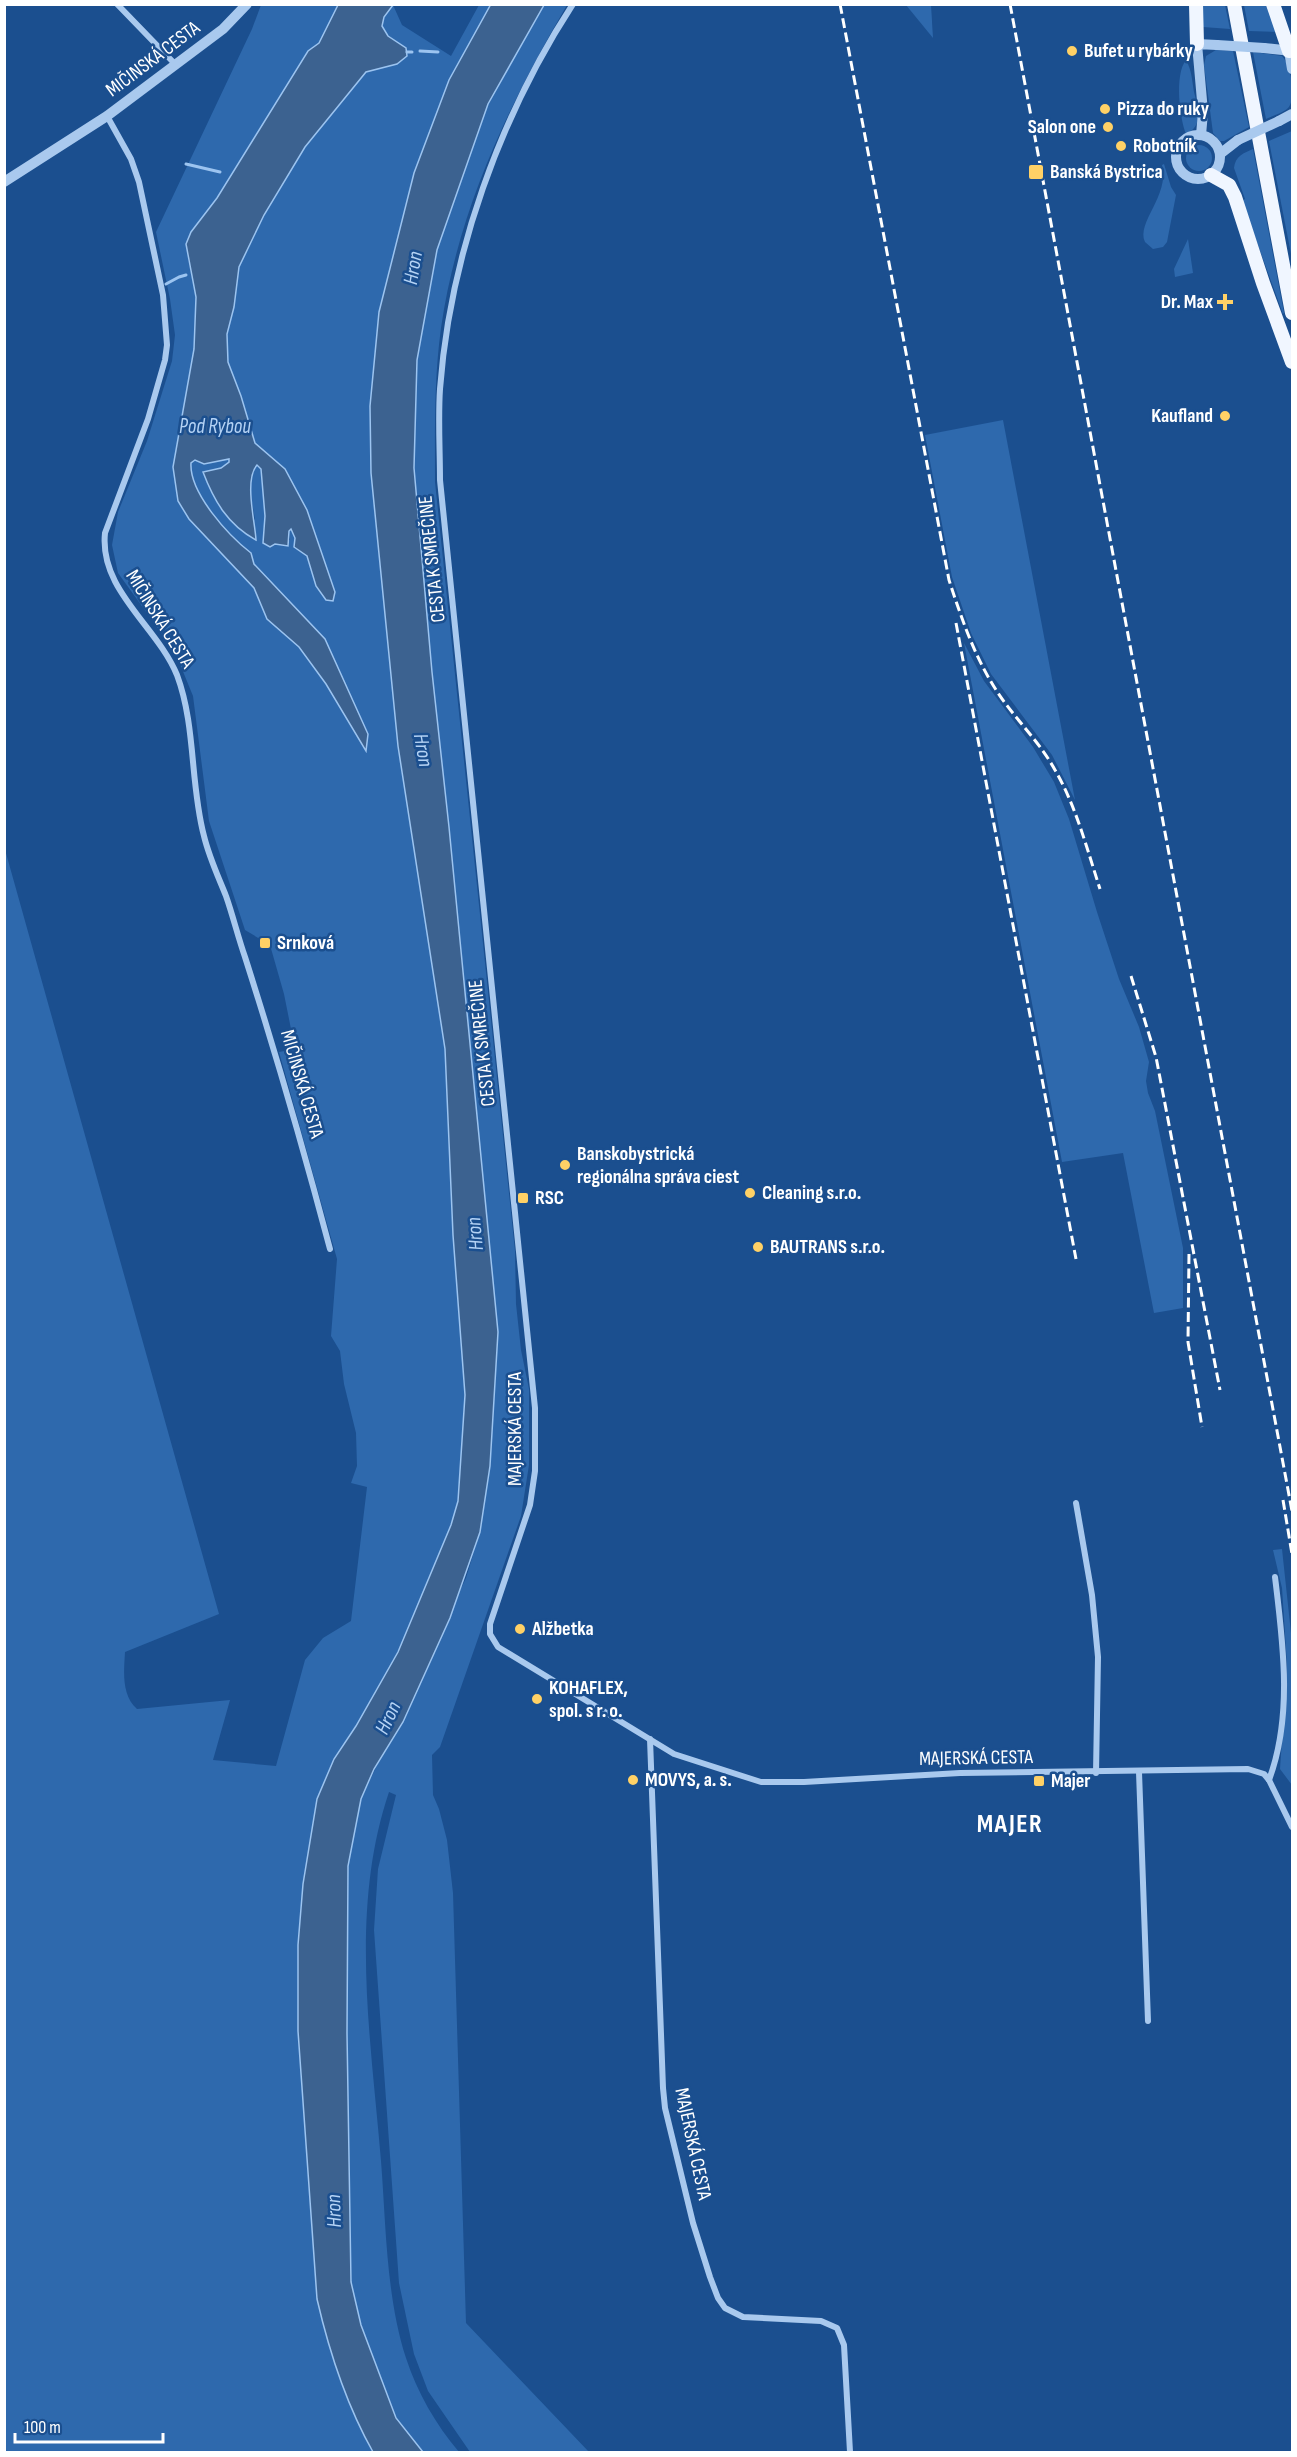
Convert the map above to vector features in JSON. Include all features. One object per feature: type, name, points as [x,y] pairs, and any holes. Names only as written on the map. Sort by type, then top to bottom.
[{"type":"main road","points":[[1196,4],[1197,44]]},
{"type":"main road","points":[[1234,4],[1293,313]]},
{"type":"main road","points":[[1274,4],[1291,51]]},
{"type":"main road","points":[[1211,175],[1228,185],[1235,197],[1293,362]]},
{"type":"street","points":[[117,4],[175,64]]},
{"type":"street","name":"MIČINSKÁ CESTA","points":[[4,182],[107,116],[223,29],[247,4]]},
{"type":"street","name":"CESTA K SMREČINE","points":[[508,1134],[440,480],[440,390],[451,307],[475,213],[500,144],[533,75],[573,4]]},
{"type":"street","points":[[1201,135],[1203,112],[1197,44],[1291,51],[1293,69]]},
{"type":"street","points":[[1220,154],[1238,140],[1293,114]]},
{"type":"street","name":"MIČINSKÁ CESTA","points":[[107,116],[131,159],[139,182],[163,295],[166,345],[165,360],[148,419],[105,533],[106,562],[123,593],[164,652],[179,682],[184,699],[196,796],[204,839],[226,897],[267,1026],[330,1250]]},
{"type":"street","points":[[1201,135],[1214,141],[1220,154],[1220,163],[1211,175],[1201,179],[1190,178],[1176,162],[1176,154],[1181,143],[1190,136],[1201,135]]},
{"type":"street","name":"MAJERSKÁ CESTA","points":[[508,1134],[532,1358],[535,1458],[530,1505],[492,1615],[490,1634],[498,1647],[682,1757],[752,1780],[770,1782],[960,1773],[1096,1773],[1248,1769],[1264,1774],[1269,1779]]},
{"type":"street","points":[[1076,1503],[1089,1576],[1098,1647],[1096,1773]]},
{"type":"street","points":[[1275,1578],[1283,1652],[1283,1707],[1278,1756],[1269,1779],[1293,1827]]},
{"type":"street","name":"MAJERSKÁ CESTA","points":[[650,1739],[661,2066],[665,2108],[693,2223],[718,2298],[733,2314],[756,2319],[821,2321],[837,2328],[844,2345],[850,2452]]},
{"type":"street","points":[[1139,1772],[1148,2021]]},
{"type":"shaded area","points":[[261,5],[338,5],[319,43],[308,51],[217,198],[191,232],[188,258],[196,297],[194,349],[178,501],[189,519],[254,588],[267,619],[299,647],[326,684],[366,750],[254,564],[251,553],[221,525],[203,500],[192,475],[191,463],[195,460],[204,464],[229,458],[229,462],[221,468],[203,472],[255,520],[250,484],[257,465],[261,469],[265,516],[263,543],[270,547],[290,540],[291,528],[307,556],[316,586],[333,601],[335,592],[307,510],[285,469],[255,443],[228,362],[227,334],[234,307],[239,267],[264,215],[305,147],[366,72],[397,64],[406,48],[388,36],[382,26],[384,17],[393,5],[402,25],[451,56],[479,5],[491,5],[449,80],[414,173],[379,312],[370,406],[371,473],[398,746],[445,1049],[453,1235],[465,1395],[458,1501],[451,1525],[398,1652],[356,1726],[334,1759],[317,1799],[303,1884],[298,1945],[298,2031],[317,2299],[363,2434],[373,2452],[5,2452],[4,846],[219,1614],[125,1652],[126,1690],[137,1709],[230,1700],[213,1760],[276,1766],[305,1660],[323,1638],[351,1621],[367,1487],[351,1483],[357,1466],[356,1433],[344,1384],[340,1351],[331,1336],[337,1259],[279,1052],[295,1049],[284,994],[270,945],[245,930],[209,821],[193,696],[175,652],[118,573],[112,545],[118,512],[147,441],[172,361],[175,335],[156,232],[252,29]]},
{"type":"shaded area","points":[[544,5],[567,5],[506,120],[473,201],[449,284],[437,366],[435,482],[515,1251],[516,1304],[521,1350],[529,1389],[529,1465],[521,1516],[440,1747],[432,1755],[433,1795],[447,1840],[453,1893],[466,2323],[589,2452],[470,2452],[428,2391],[414,2354],[399,2283],[374,1930],[378,1869],[396,1795],[389,1792],[377,1837],[369,1882],[366,1928],[369,2022],[388,2260],[394,2310],[410,2371],[428,2408],[459,2452],[423,2452],[396,2418],[361,2325],[351,2282],[347,2033],[348,1866],[361,1799],[466,1578],[480,1532],[490,1466],[498,1332],[432,672],[414,468],[417,360],[437,250],[488,104]]},
{"type":"shaded area","points":[[906,5],[931,5],[933,38]]},
{"type":"shaded area","points":[[1202,5],[1225,5],[1230,29],[1203,27]]},
{"type":"shaded area","points":[[1244,5],[1268,5],[1278,32],[1249,31]]},
{"type":"shaded area","points":[[1216,50],[1233,51],[1249,127],[1224,141],[1220,141],[1213,133],[1204,65],[1206,56]]},
{"type":"shaded area","points":[[1253,52],[1282,56],[1290,74],[1291,103],[1286,110],[1266,119]]},
{"type":"shaded area","points":[[1186,60],[1191,72],[1198,116],[1192,131],[1186,134],[1180,108],[1179,86],[1182,67]]},
{"type":"shaded area","points":[[1292,131],[1292,259],[1269,141]]},
{"type":"shaded area","points":[[1199,145],[1208,149],[1212,158],[1208,167],[1199,171],[1190,167],[1186,158],[1190,149]]},
{"type":"shaded area","points":[[1253,149],[1283,314],[1242,201],[1245,199],[1234,168],[1238,158]]},
{"type":"shaded area","points":[[1164,164],[1176,195],[1167,242],[1163,247],[1153,249],[1145,242],[1143,234],[1158,198]]},
{"type":"shaded area","points":[[1188,239],[1193,273],[1175,277],[1174,269]]},
{"type":"shaded area","points":[[1003,420],[1075,800],[1052,755],[991,674],[971,633],[952,577],[925,435]]},
{"type":"shaded area","points":[[964,643],[984,681],[1033,747],[1054,782],[1069,819],[1119,979],[1139,1027],[1149,1062],[1146,1081],[1148,1093],[1155,1111],[1183,1248],[1183,1308],[1154,1313],[1123,1153],[1062,1162]]},
{"type":"shaded area","points":[[1282,1549],[1291,1633],[1292,1785],[1280,1769],[1287,1665],[1282,1588],[1273,1550]]},
{"type":"water","name":"Hron","points":[[491,4],[544,5],[488,104],[437,250],[417,360],[414,468],[432,672],[498,1332],[490,1466],[480,1532],[450,1618],[403,1722],[374,1769],[361,1799],[348,1866],[347,2033],[351,2282],[361,2325],[396,2418],[423,2452],[373,2452],[340,2378],[317,2299],[298,2031],[298,1945],[303,1884],[317,1799],[334,1759],[356,1726],[398,1652],[451,1525],[458,1501],[465,1395],[453,1235],[445,1049],[398,746],[371,473],[370,406],[379,312],[414,173],[449,80]]},
{"type":"water","name":"Pod Rybou","points":[[338,5],[393,5],[384,17],[382,26],[388,36],[406,48],[407,56],[397,64],[366,72],[305,147],[264,215],[239,267],[234,307],[227,334],[228,362],[255,443],[285,469],[307,510],[335,592],[333,601],[326,600],[316,586],[307,556],[294,547],[295,538],[291,529],[288,546],[275,544],[270,547],[263,543],[265,516],[261,469],[257,465],[251,480],[256,540],[230,520],[212,493],[203,472],[221,468],[229,462],[229,459],[204,464],[195,460],[191,463],[196,487],[212,513],[251,553],[254,564],[325,639],[368,734],[366,751],[326,684],[299,647],[267,619],[254,588],[189,519],[178,501],[173,467],[194,349],[196,297],[186,244],[191,232],[217,198],[308,51],[319,43]]},
{"type":"waterway","points":[[420,51],[438,52]]},
{"type":"waterway","points":[[407,52],[412,52]]},
{"type":"waterway","points":[[186,164],[220,172]]},
{"type":"waterway","points":[[166,284],[186,275]]},
{"type":"railway","points":[[840,4],[949,580],[982,666],[1005,703],[1049,759],[1069,798],[1100,889]]},
{"type":"railway","points":[[1010,4],[1292,1511]]},
{"type":"railway","points":[[956,623],[1076,1259]]},
{"type":"railway","points":[[1131,976],[1156,1057],[1220,1390]]},
{"type":"railway","points":[[1189,1254],[1188,1342],[1202,1427]]},
{"type":"railway","points":[[1283,1500],[1292,1554]]},
{"type":"place","name":"Bufet u rybárky","points":[[1072,51]]},
{"type":"place","name":"Pizza do ruky","points":[[1105,109]]},
{"type":"place","name":"Salon one","points":[[1108,127]]},
{"type":"place","name":"Robotník","points":[[1121,146]]},
{"type":"place","name":"Banská Bystrica","points":[[1036,172]]},
{"type":"place","name":"Dr. Max","points":[[1225,302]]},
{"type":"place","name":"Kaufland","points":[[1225,416]]},
{"type":"place","name":"Srnková","points":[[265,943]]},
{"type":"place","name":"Banskobystrická regionálna správa ciest","points":[[565,1165]]},
{"type":"place","name":"Cleaning s.r.o.","points":[[750,1193]]},
{"type":"place","name":"RSC","points":[[523,1198]]},
{"type":"place","name":"BAUTRANS s.r.o.","points":[[758,1247]]},
{"type":"place","name":"Alžbetka","points":[[520,1629]]},
{"type":"place","name":"KOHAFLEX, spol. s r. o.","points":[[537,1699]]},
{"type":"place","name":"MOVYS, a. s.","points":[[633,1780]]},
{"type":"place","name":"Majer","points":[[1039,1781]]},
{"type":"district","name":"MAJER","points":[[1010,1824]]}]
